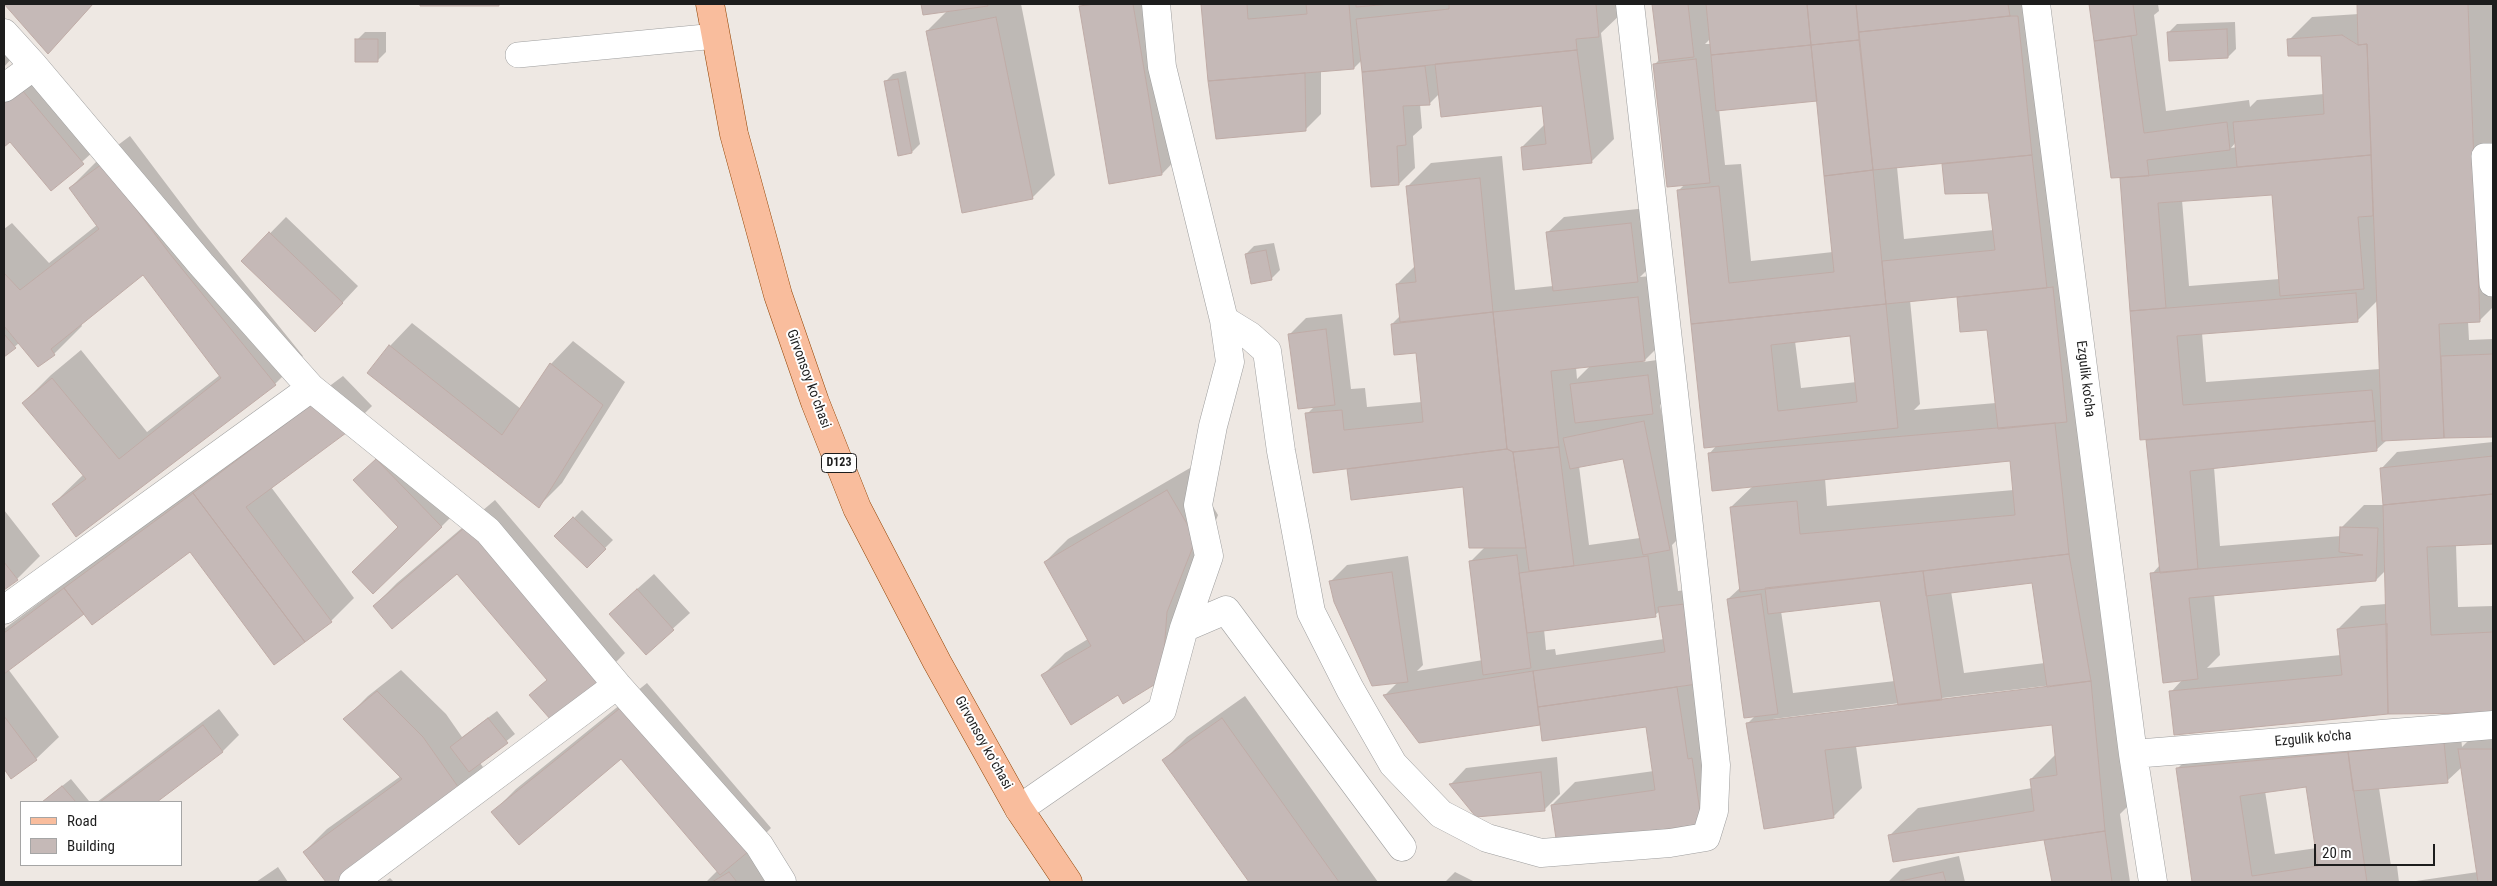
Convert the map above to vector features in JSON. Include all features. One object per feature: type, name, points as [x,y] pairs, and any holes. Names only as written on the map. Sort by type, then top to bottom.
[{"type":"main road","name":"Girvonsoy koʻchasi","points":[[710,4],[737,143],[778,295],[815,402],[857,508],[937,662],[1020,809],[1068,882]]},
{"type":"street","points":[[1020,809],[1162,710],[1184,628],[1209,556],[1198,505],[1213,426],[1230,362],[1224,320],[1162,67],[1156,4]]},
{"type":"street","points":[[1224,320],[1250,336],[1267,351],[1281,451],[1311,612],[1350,689],[1393,764],[1441,814],[1487,838],[1542,854],[1670,843],[1706,837],[1714,811],[1716,765],[1630,4]]},
{"type":"street","name":"Ezgulik ko'cha","points":[[2036,4],[2134,754],[2153,882]]},
{"type":"street","points":[[4,33],[201,264],[311,388],[488,532],[617,685],[759,845],[782,882]]},
{"type":"street","points":[[4,88],[34,66]]},
{"type":"street","points":[[4,610],[311,388]]},
{"type":"street","points":[[1184,628],[1226,610],[1402,847]]},
{"type":"street","points":[[353,882],[617,685]]},
{"type":"street","name":"Ezgulik ko'cha","points":[[2134,754],[2493,725]]},
{"type":"lane","points":[[518,55],[716,36]]},
{"type":"lane","points":[[2492,284],[2484,156],[2493,156]]},
{"type":"building","points":[[4,4],[93,4],[48,54]]},
{"type":"building","points":[[420,4],[499,4],[499,6],[420,6]]},
{"type":"building","points":[[921,4],[987,4],[988,6],[923,15]]},
{"type":"building","points":[[1133,4],[1162,175],[1109,184],[1079,6]]},
{"type":"building","points":[[1201,4],[1247,4],[1248,19],[1307,14],[1306,4],[1349,4],[1354,69],[1208,81]]},
{"type":"building","points":[[1356,4],[1391,4],[1356,7]]},
{"type":"building","points":[[1449,4],[1596,4],[1599,37],[1576,39],[1577,50],[1362,72],[1356,19],[1449,9]]},
{"type":"building","points":[[1652,4],[1688,4],[1694,57],[1659,61]]},
{"type":"building","points":[[1706,4],[1807,4],[1811,45],[1711,55]]},
{"type":"building","points":[[1807,4],[1856,4],[1859,40],[1811,45]]},
{"type":"building","points":[[1856,4],[2008,4],[2010,16],[1859,32]]},
{"type":"building","points":[[2089,4],[2133,4],[2137,35],[2094,41]]},
{"type":"building","points":[[2357,4],[2468,4],[2480,322],[2439,324],[2444,438],[2382,441],[2367,44],[2358,45]]},
{"type":"building","points":[[2018,16],[2032,155],[1873,170],[1859,32]]},
{"type":"building","points":[[996,17],[1033,199],[962,213],[926,31]]},
{"type":"building","points":[[2227,29],[2228,58],[2169,61],[2167,32]]},
{"type":"building","points":[[2342,35],[2358,45],[2367,44],[2371,155],[2237,167],[2233,122],[2324,114],[2321,56],[2288,56],[2287,39]]},
{"type":"building","points":[[2131,36],[2144,133],[2227,122],[2230,150],[2147,160],[2149,176],[2111,178],[2094,41]]},
{"type":"building","points":[[355,39],[378,39],[378,62],[355,62]]},
{"type":"building","points":[[1859,40],[1873,170],[1824,176],[1811,45]]},
{"type":"building","points":[[1811,45],[1817,101],[1716,111],[1711,55]]},
{"type":"building","points":[[1577,50],[1592,163],[1523,170],[1521,147],[1546,144],[1542,106],[1441,117],[1435,64]]},
{"type":"building","points":[[1696,59],[1710,183],[1667,187],[1653,64]]},
{"type":"building","points":[[1425,66],[1430,105],[1403,106],[1406,145],[1397,146],[1399,185],[1371,187],[1362,72]]},
{"type":"building","points":[[1305,73],[1306,131],[1216,139],[1208,81]]},
{"type":"building","points":[[898,79],[912,153],[898,156],[884,81]]},
{"type":"building","points":[[17,84],[84,164],[51,191],[10,142],[4,147],[4,95]]},
{"type":"building","points":[[2032,155],[2047,288],[1886,304],[1882,261],[1995,250],[1988,193],[1945,194],[1942,164]]},
{"type":"building","points":[[2371,155],[2373,216],[2358,217],[2364,289],[2280,296],[2272,195],[2158,203],[2166,308],[2130,311],[2120,178]]},
{"type":"building","points":[[102,164],[170,254],[276,385],[76,537],[52,504],[86,479],[22,403],[52,378],[119,459],[221,378],[143,275],[51,349],[55,355],[38,367],[4,326],[4,273],[20,290],[99,229],[69,188]]},
{"type":"building","points":[[1873,170],[1886,304],[1691,324],[1677,190],[1719,186],[1729,283],[1834,272],[1824,176]]},
{"type":"building","points":[[1480,178],[1493,312],[1400,322],[1396,284],[1416,282],[1406,186]]},
{"type":"building","points":[[1631,223],[1638,282],[1553,291],[1546,232]]},
{"type":"building","points":[[269,232],[343,303],[315,332],[241,261]]},
{"type":"building","points":[[1266,250],[1272,280],[1251,284],[1245,254]]},
{"type":"building","points":[[2053,287],[2067,422],[1998,429],[1987,330],[1960,332],[1957,297]]},
{"type":"building","points":[[2356,293],[2358,322],[2177,336],[2183,405],[2372,390],[2375,421],[2140,440],[2130,311]]},
{"type":"building","points":[[1638,297],[1645,361],[1551,371],[1559,447],[1513,452],[1507,449],[1493,312]]},
{"type":"building","points":[[1886,304],[1898,428],[1704,448],[1691,324]],"holes":[[[1850,336],[1857,402],[1778,411],[1771,345]]]},
{"type":"building","points":[[1493,312],[1507,449],[1313,473],[1305,413],[1342,410],[1344,430],[1423,422],[1416,353],[1394,355],[1391,324]]},
{"type":"building","points":[[1326,329],[1335,405],[1298,409],[1288,334]]},
{"type":"building","points":[[4,334],[16,348],[4,357]]},
{"type":"building","points":[[389,345],[502,435],[550,363],[603,405],[539,508],[367,373]]},
{"type":"building","points":[[2493,354],[2493,437],[2444,438],[2441,356]]},
{"type":"building","points":[[1648,375],[1653,414],[1575,423],[1570,384]]},
{"type":"building","points":[[320,398],[350,430],[246,507],[332,622],[305,642],[193,493]]},
{"type":"building","points":[[1644,421],[1670,550],[1643,555],[1623,459],[1570,469],[1563,438]]},
{"type":"building","points":[[2375,421],[2377,451],[2190,471],[2198,569],[2160,573],[2146,440]]},
{"type":"building","points":[[2055,423],[2069,554],[1740,592],[1730,507],[1797,501],[1800,534],[2015,515],[2010,461],[1712,491],[1708,453]]},
{"type":"building","points":[[1559,447],[1574,566],[1529,571],[1513,452]]},
{"type":"building","points":[[1507,449],[1513,452],[1526,548],[1469,548],[1463,487],[1351,500],[1347,469]]},
{"type":"building","points":[[2493,456],[2493,494],[2383,505],[2380,468]]},
{"type":"building","points":[[376,459],[442,527],[373,594],[352,572],[398,527],[353,480]]},
{"type":"building","points":[[1167,490],[1196,539],[1167,612],[1162,680],[1123,704],[1118,695],[1071,725],[1041,675],[1091,646],[1044,562]]},
{"type":"building","points":[[193,493],[305,642],[274,665],[190,552],[92,625],[64,588]]},
{"type":"building","points":[[2493,494],[2493,544],[2427,547],[2431,635],[2493,632],[2493,713],[2388,714],[2383,505]]},
{"type":"building","points":[[573,517],[606,549],[587,568],[554,536]]},
{"type":"building","points":[[471,522],[603,677],[551,720],[529,695],[547,680],[457,574],[392,629],[373,606]]},
{"type":"building","points":[[2340,527],[2378,528],[2376,581],[2189,598],[2198,679],[2163,683],[2150,573],[2363,555],[2339,552]]},
{"type":"building","points":[[2069,554],[2091,681],[2047,687],[2032,583],[1926,596],[1923,571]]},
{"type":"building","points":[[1517,555],[1531,668],[1483,675],[1469,561]]},
{"type":"building","points":[[1648,556],[1656,617],[1527,633],[1519,573]]},
{"type":"building","points":[[4,562],[18,580],[4,590]]},
{"type":"building","points":[[1923,571],[1942,700],[1898,705],[1880,601],[1768,614],[1765,588]]},
{"type":"building","points":[[1392,572],[1408,682],[1372,686],[1334,602],[1329,581]]},
{"type":"building","points":[[64,588],[84,614],[4,674],[4,633]]},
{"type":"building","points":[[637,589],[674,630],[646,655],[609,614]]},
{"type":"building","points":[[1761,594],[1778,714],[1744,718],[1727,599]]},
{"type":"building","points":[[1685,604],[1697,684],[1538,707],[1533,671],[1665,652],[1658,607]]},
{"type":"building","points":[[2387,624],[2388,714],[2174,735],[2169,691],[2342,675],[2337,629]]},
{"type":"building","points":[[1533,671],[1540,725],[1419,743],[1383,695]]},
{"type":"building","points":[[2091,681],[2105,831],[1893,862],[1888,835],[2034,811],[2030,779],[2057,775],[2052,725],[1825,750],[1834,818],[1764,829],[1746,723]]},
{"type":"building","points":[[1677,687],[1688,759],[1692,758],[1702,824],[1557,845],[1551,805],[1655,790],[1646,727],[1542,741],[1538,707]]},
{"type":"building","points":[[377,691],[423,737],[461,791],[337,882],[326,882],[303,852],[402,779],[343,719]]},
{"type":"building","points":[[624,705],[749,851],[720,875],[621,759],[519,845],[491,812]]},
{"type":"building","points":[[4,716],[37,760],[11,779],[4,769]]},
{"type":"building","points":[[488,718],[508,743],[469,772],[450,747]]},
{"type":"building","points":[[1222,718],[1339,882],[1249,882],[1162,760]]},
{"type":"building","points":[[203,725],[223,752],[158,801],[101,801]]},
{"type":"building","points":[[2444,742],[2448,783],[2353,791],[2348,752]]},
{"type":"building","points":[[2458,749],[2493,749],[2493,882],[2478,882]]},
{"type":"building","points":[[2348,752],[2367,882],[2192,882],[2176,768]],"holes":[[[2306,787],[2318,866],[2252,876],[2240,796]]]},
{"type":"building","points":[[1541,772],[1545,811],[1476,817],[1449,784]]},
{"type":"building","points":[[62,786],[75,801],[43,801]]},
{"type":"building","points":[[2105,831],[2112,882],[2052,882],[2044,840]]},
{"type":"building","points":[[729,872],[737,882],[712,882]]},
{"type":"building","points":[[1943,872],[1946,882],[1896,882]]}]
